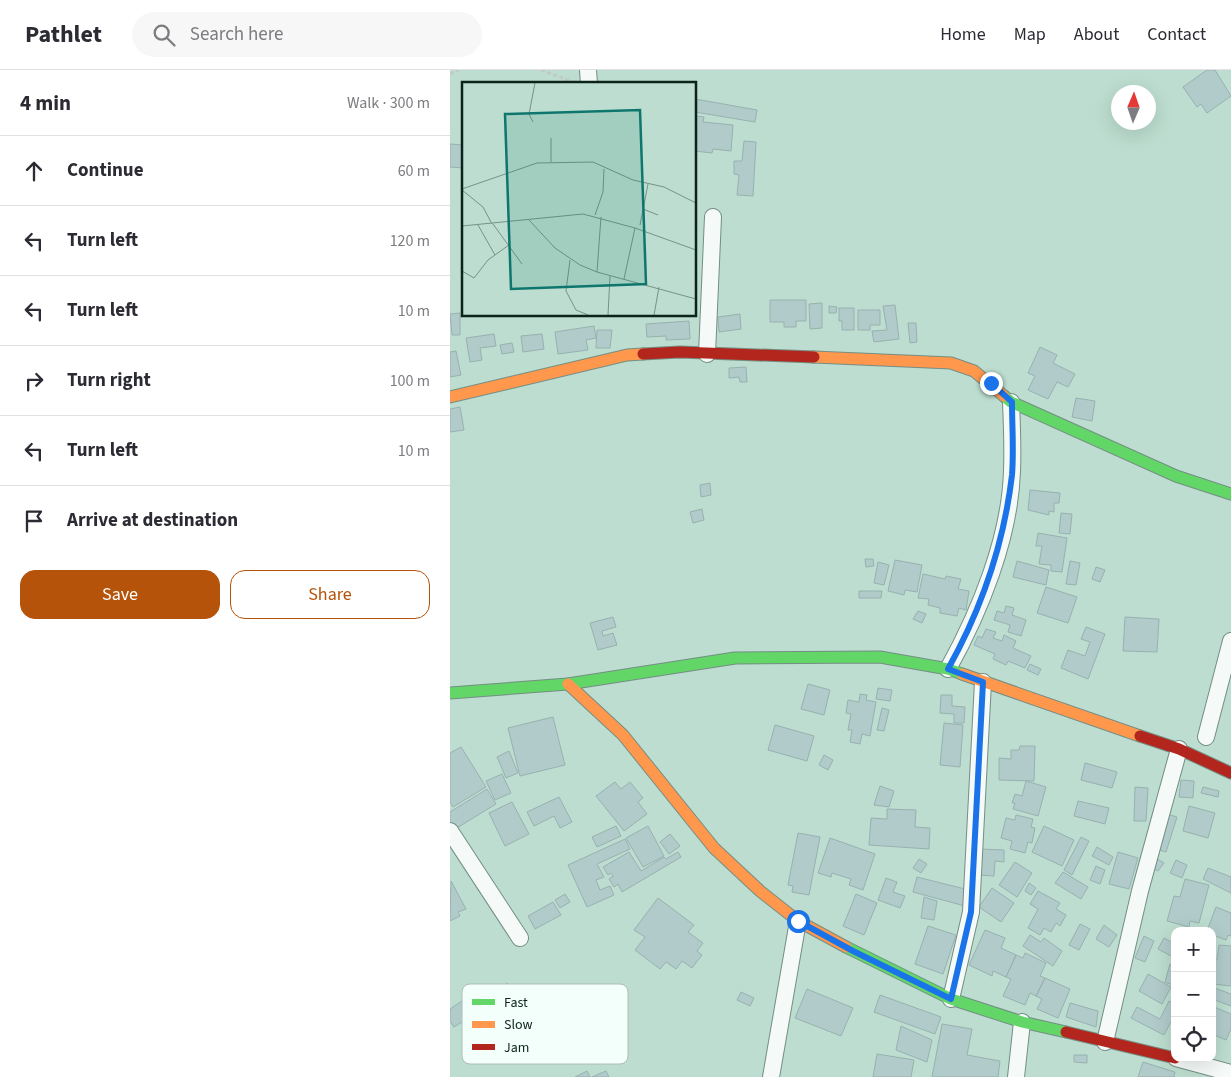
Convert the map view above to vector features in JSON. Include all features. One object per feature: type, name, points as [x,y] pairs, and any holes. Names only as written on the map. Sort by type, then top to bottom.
[{"type":"street","points":[[707,354],[713,217]]},
{"type":"street","points":[[450,397],[628,355],[680,352],[951,363],[974,371],[1012,402],[1176,476],[1231,494]]},
{"type":"street","points":[[948,669],[966,636],[1002,539],[1012,473],[1012,402]]},
{"type":"street","points":[[1206,737],[1231,644]]},
{"type":"street","points":[[450,693],[568,684],[735,658],[880,657],[948,669],[1179,750],[1231,773]]},
{"type":"street","points":[[951,999],[971,912],[983,682]]},
{"type":"street","points":[[568,684],[622,735],[714,848],[760,891],[798,921],[853,951],[951,999],[1022,1022],[1171,1057]]},
{"type":"street","points":[[1106,1042],[1140,891],[1179,750]]},
{"type":"street","points":[[450,831],[520,938]]},
{"type":"street","points":[[771,1077],[798,921]]},
{"type":"street","points":[[1016,1077],[1022,1022]]},
{"type":"street","points":[[1190,1062],[1231,1073]]},
{"type":"path","points":[[450,74],[459,70]]},
{"type":"path","points":[[541,70],[572,82]]},
{"type":"building","points":[[1207,70],[1215,70],[1231,96],[1207,113],[1201,104],[1197,107],[1183,87]]},
{"type":"building","points":[[696,99],[757,110],[755,122],[696,112]]},
{"type":"building","points":[[696,116],[704,117],[703,122],[733,125],[731,151],[713,149],[712,153],[696,151]]},
{"type":"building","points":[[744,141],[756,142],[753,196],[737,195],[739,175],[734,174],[734,161],[742,161]]},
{"type":"building","points":[[450,144],[462,145],[462,168],[450,167]]},
{"type":"building","points":[[770,300],[806,300],[806,321],[796,321],[796,327],[784,327],[784,322],[770,322]]},
{"type":"building","points":[[822,303],[822,328],[810,329],[809,304]]},
{"type":"building","points":[[895,305],[899,339],[874,342],[872,331],[887,330],[883,306]]},
{"type":"building","points":[[829,306],[837,307],[836,313],[829,313]]},
{"type":"building","points":[[839,308],[854,308],[854,330],[842,330],[842,321],[839,321]]},
{"type":"building","points":[[858,310],[880,310],[880,325],[870,325],[870,330],[858,330]]},
{"type":"building","points":[[460,313],[460,335],[452,335],[450,314]]},
{"type":"building","points":[[740,314],[741,329],[719,332],[718,317]]},
{"type":"building","points":[[689,321],[690,339],[666,340],[666,336],[647,337],[646,324]]},
{"type":"building","points":[[908,323],[916,323],[917,342],[910,343]]},
{"type":"building","points":[[594,326],[596,338],[586,340],[588,350],[558,354],[555,332]]},
{"type":"building","points":[[597,330],[612,330],[610,348],[596,348]]},
{"type":"building","points":[[494,334],[496,346],[480,348],[482,360],[470,362],[466,338]]},
{"type":"building","points":[[542,334],[544,349],[523,352],[521,336]]},
{"type":"building","points":[[512,343],[514,352],[502,354],[500,345]]},
{"type":"building","points":[[1040,347],[1057,355],[1053,363],[1075,374],[1068,387],[1057,382],[1048,399],[1028,390],[1035,376],[1028,373]]},
{"type":"building","points":[[456,351],[461,375],[450,377],[450,352]]},
{"type":"building","points":[[746,367],[747,382],[740,382],[739,377],[729,378],[729,368]]},
{"type":"building","points":[[1076,398],[1095,401],[1092,421],[1072,417]]},
{"type":"building","points":[[460,407],[464,430],[450,432],[450,409]]},
{"type":"building","points":[[710,483],[711,495],[701,497],[700,485]]},
{"type":"building","points":[[1030,490],[1060,493],[1059,503],[1054,503],[1054,512],[1049,511],[1049,515],[1028,510]]},
{"type":"building","points":[[702,509],[704,520],[693,523],[690,512]]},
{"type":"building","points":[[1061,513],[1072,514],[1070,534],[1059,533]]},
{"type":"building","points":[[1038,533],[1067,538],[1062,572],[1051,571],[1051,565],[1039,564],[1042,546],[1036,546]]},
{"type":"building","points":[[865,559],[873,559],[874,566],[866,567]]},
{"type":"building","points":[[895,560],[922,565],[917,592],[905,590],[904,595],[888,591]]},
{"type":"building","points":[[1017,561],[1049,570],[1046,585],[1013,577]]},
{"type":"building","points":[[1070,561],[1080,563],[1076,585],[1066,584]]},
{"type":"building","points":[[878,562],[889,565],[884,585],[874,583]]},
{"type":"building","points":[[1096,567],[1105,570],[1100,582],[1092,579]]},
{"type":"building","points":[[923,574],[945,579],[946,576],[961,579],[958,589],[969,591],[966,610],[959,608],[957,616],[940,613],[940,608],[928,605],[929,599],[918,598]]},
{"type":"building","points":[[1046,587],[1077,597],[1068,623],[1037,613]]},
{"type":"building","points":[[859,591],[882,591],[881,598],[859,598]]},
{"type":"building","points":[[1006,606],[1014,608],[1012,615],[1026,620],[1021,636],[1008,632],[1010,625],[994,620],[997,611],[1004,613]]},
{"type":"building","points":[[918,611],[926,614],[922,623],[913,619]]},
{"type":"building","points":[[613,617],[616,627],[602,631],[603,636],[613,633],[617,645],[598,650],[590,623]]},
{"type":"building","points":[[1125,617],[1159,619],[1157,652],[1123,651]]},
{"type":"building","points":[[1086,627],[1105,634],[1088,679],[1061,668],[1068,650],[1085,656],[1090,642],[1081,639]]},
{"type":"building","points":[[986,629],[996,632],[993,638],[1002,641],[1004,635],[1016,641],[1013,648],[1031,656],[1025,668],[1008,661],[1006,665],[993,659],[995,654],[974,645],[978,636],[982,638]]},
{"type":"building","points":[[1030,664],[1041,669],[1038,675],[1027,670]]},
{"type":"building","points":[[808,684],[830,690],[824,715],[801,709]]},
{"type":"building","points":[[878,688],[892,690],[890,701],[876,699]]},
{"type":"building","points":[[860,694],[867,695],[866,700],[876,702],[870,736],[862,734],[860,744],[850,742],[852,730],[848,730],[851,714],[846,713],[848,700],[859,702]]},
{"type":"building","points":[[941,695],[952,695],[952,706],[965,707],[964,723],[954,723],[954,714],[940,713]]},
{"type":"building","points":[[882,708],[889,710],[884,731],[877,730]]},
{"type":"building","points":[[553,717],[565,765],[520,776],[508,728]]},
{"type":"building","points":[[944,723],[963,725],[960,767],[940,765]]},
{"type":"building","points":[[775,725],[814,736],[807,761],[768,750]]},
{"type":"building","points":[[1020,746],[1035,746],[1034,781],[999,780],[999,758],[1011,759],[1011,750],[1019,750]]},
{"type":"building","points":[[461,747],[486,787],[453,807],[450,802],[450,753]]},
{"type":"building","points":[[509,751],[518,773],[506,778],[497,757]]},
{"type":"building","points":[[824,755],[833,760],[828,770],[819,765]]},
{"type":"building","points":[[1085,763],[1117,772],[1112,788],[1081,780]]},
{"type":"building","points":[[502,774],[511,793],[495,800],[486,781]]},
{"type":"building","points":[[1181,780],[1194,781],[1193,798],[1179,797]]},
{"type":"building","points":[[1026,781],[1046,787],[1038,816],[1013,809],[1015,803],[1012,803],[1015,794],[1022,796]]},
{"type":"building","points":[[615,782],[621,789],[630,782],[643,798],[638,802],[647,814],[624,831],[596,796]]},
{"type":"building","points":[[880,786],[894,791],[889,807],[874,805]]},
{"type":"building","points":[[1135,787],[1148,788],[1146,821],[1134,821]]},
{"type":"building","points":[[1203,787],[1219,791],[1218,797],[1201,793]]},
{"type":"building","points":[[487,789],[496,804],[452,831],[450,827],[450,812]]},
{"type":"building","points":[[559,797],[572,822],[560,828],[554,816],[534,826],[527,812]]},
{"type":"building","points":[[1078,801],[1109,808],[1105,824],[1074,816]]},
{"type":"building","points":[[512,802],[529,834],[505,846],[489,813]]},
{"type":"building","points":[[1189,806],[1215,813],[1208,838],[1183,831]]},
{"type":"building","points":[[887,809],[916,810],[915,827],[930,828],[929,849],[869,845],[871,818],[887,819]]},
{"type":"building","points":[[1167,814],[1177,817],[1166,852],[1157,849]]},
{"type":"building","points":[[1016,815],[1033,819],[1031,827],[1035,828],[1032,843],[1028,842],[1025,853],[1010,849],[1012,841],[1001,838],[1006,818],[1015,820]]},
{"type":"building","points":[[616,826],[621,836],[597,847],[592,837]]},
{"type":"building","points":[[648,826],[664,856],[643,867],[626,838]]},
{"type":"building","points":[[1044,826],[1074,840],[1062,866],[1032,852]]},
{"type":"building","points":[[798,833],[820,837],[809,895],[792,892],[793,886],[788,885]]},
{"type":"building","points":[[670,834],[680,846],[669,854],[660,842]]},
{"type":"building","points":[[1081,837],[1089,841],[1072,875],[1064,870]]},
{"type":"building","points":[[830,838],[875,854],[863,890],[849,885],[851,879],[832,873],[831,877],[818,873]]},
{"type":"building","points":[[625,839],[630,849],[597,864],[604,877],[596,880],[600,890],[610,886],[614,895],[587,907],[568,865]]},
{"type":"building","points":[[1097,847],[1113,857],[1109,865],[1092,856]]},
{"type":"building","points":[[980,849],[1004,850],[1004,862],[995,861],[994,876],[978,875]]},
{"type":"building","points":[[629,852],[641,871],[664,857],[666,859],[678,852],[681,857],[622,892],[618,884],[614,887],[609,879],[613,876],[611,873],[608,875],[603,867]]},
{"type":"building","points":[[1118,852],[1138,858],[1129,889],[1109,884]]},
{"type":"building","points":[[1154,857],[1164,863],[1158,871],[1149,866]]},
{"type":"building","points":[[919,859],[927,864],[921,873],[913,868]]},
{"type":"building","points":[[1176,860],[1187,865],[1182,878],[1170,873]]},
{"type":"building","points":[[1015,862],[1032,873],[1017,897],[999,885]]},
{"type":"building","points":[[1096,866],[1105,870],[1100,884],[1090,880]]},
{"type":"building","points":[[1208,868],[1231,877],[1231,893],[1203,879]]},
{"type":"building","points":[[1063,872],[1088,887],[1081,899],[1055,883]]},
{"type":"building","points":[[917,877],[969,890],[965,906],[913,892]]},
{"type":"building","points":[[886,878],[897,882],[893,892],[905,896],[900,908],[878,900]]},
{"type":"building","points":[[1185,879],[1209,885],[1199,923],[1190,921],[1189,927],[1167,921],[1174,896],[1180,897]]},
{"type":"building","points":[[451,881],[466,909],[458,912],[460,916],[450,921]]},
{"type":"building","points":[[1029,883],[1036,888],[1031,895],[1025,891]]},
{"type":"building","points":[[992,888],[1014,903],[1001,922],[979,907]]},
{"type":"building","points":[[1038,891],[1060,903],[1056,909],[1066,915],[1060,926],[1056,923],[1051,932],[1044,928],[1040,935],[1028,928],[1038,909],[1030,904]]},
{"type":"building","points":[[565,894],[570,902],[560,908],[555,900]]},
{"type":"building","points":[[856,894],[877,903],[864,935],[843,926]]},
{"type":"building","points":[[924,897],[937,901],[934,920],[921,918]]},
{"type":"building","points":[[658,898],[694,925],[688,932],[703,943],[697,951],[702,955],[692,968],[682,961],[676,969],[666,962],[660,969],[635,950],[645,937],[634,930]]},
{"type":"building","points":[[553,902],[561,915],[535,929],[528,916]]},
{"type":"building","points":[[1216,907],[1231,913],[1231,936],[1228,935],[1226,940],[1216,936],[1216,927],[1208,927]]},
{"type":"building","points":[[1080,924],[1090,929],[1079,950],[1069,945]]},
{"type":"building","points":[[1104,925],[1117,935],[1109,947],[1096,939]]},
{"type":"building","points":[[928,926],[956,935],[943,974],[915,964]]},
{"type":"building","points":[[985,930],[1005,938],[1001,948],[1016,955],[1006,977],[993,971],[992,976],[969,965]]},
{"type":"building","points":[[1030,935],[1041,942],[1044,938],[1062,951],[1053,966],[1023,946]]},
{"type":"building","points":[[1144,936],[1154,941],[1145,962],[1135,958]]},
{"type":"building","points":[[1164,938],[1171,942],[1171,956],[1158,949]]},
{"type":"building","points":[[1219,945],[1231,946],[1231,986],[1216,984]]},
{"type":"building","points":[[1025,953],[1046,963],[1040,976],[1045,978],[1036,996],[1030,993],[1025,1005],[1003,996],[1011,979],[1006,977],[1016,955],[1023,958]]},
{"type":"building","points":[[1170,964],[1171,964],[1171,984],[1165,982]]},
{"type":"building","points":[[1148,974],[1171,987],[1162,1004],[1139,991]]},
{"type":"building","points":[[1045,978],[1070,989],[1058,1018],[1037,1009],[1042,999],[1036,996]]},
{"type":"building","points":[[1216,988],[1231,994],[1231,1006],[1216,1000]]},
{"type":"building","points":[[807,989],[853,1008],[841,1036],[795,1018]]},
{"type":"building","points":[[741,992],[754,998],[750,1006],[737,1000]]},
{"type":"building","points":[[880,995],[941,1017],[935,1034],[874,1012]]},
{"type":"building","points":[[462,1001],[462,1022],[454,1027],[450,1021],[450,1009]]},
{"type":"building","points":[[1169,1001],[1171,1002],[1171,1022],[1164,1035],[1131,1018],[1137,1007],[1160,1019]]},
{"type":"building","points":[[1070,1003],[1098,1011],[1096,1027],[1066,1017]]},
{"type":"building","points":[[1216,1008],[1231,1014],[1231,1029],[1226,1040],[1216,1036]]},
{"type":"building","points":[[942,1024],[972,1029],[967,1055],[1000,1061],[998,1077],[932,1077]]},
{"type":"building","points":[[901,1026],[932,1040],[927,1062],[896,1050]]},
{"type":"building","points":[[877,1054],[914,1060],[911,1077],[873,1077]]},
{"type":"building","points":[[1074,1055],[1087,1055],[1087,1063],[1074,1062]]},
{"type":"building","points":[[1143,1062],[1175,1072],[1174,1077],[1138,1077]]},
{"type":"building","points":[[587,1071],[590,1077],[575,1077]]},
{"type":"building","points":[[606,1071],[609,1077],[592,1077]]},
{"type":"traffic: fast","points":[[1004,396],[1011,402],[1176,476],[1231,494]]},
{"type":"traffic: fast","points":[[450,693],[568,684],[735,658],[880,657],[948,669],[962,674]]},
{"type":"traffic: fast","points":[[846,947],[951,999],[1022,1022],[1066,1032]]},
{"type":"traffic: slow","points":[[450,397],[627,355],[643,354]]},
{"type":"traffic: slow","points":[[814,357],[951,363],[974,371],[1004,396]]},
{"type":"traffic: slow","points":[[962,674],[1140,736]]},
{"type":"traffic: slow","points":[[568,684],[623,735],[714,848],[760,891],[798,921],[846,947]]},
{"type":"traffic: jam","points":[[643,354],[680,352],[814,357]]},
{"type":"traffic: jam","points":[[1140,736],[1179,749],[1231,773]]},
{"type":"traffic: jam","points":[[1066,1032],[1171,1057]]},
{"type":"route","points":[[798,921],[853,951],[951,999],[971,912],[978,811],[983,682],[948,669],[966,636],[980,603],[1002,539],[1012,473],[1012,402],[991,383]]}]
